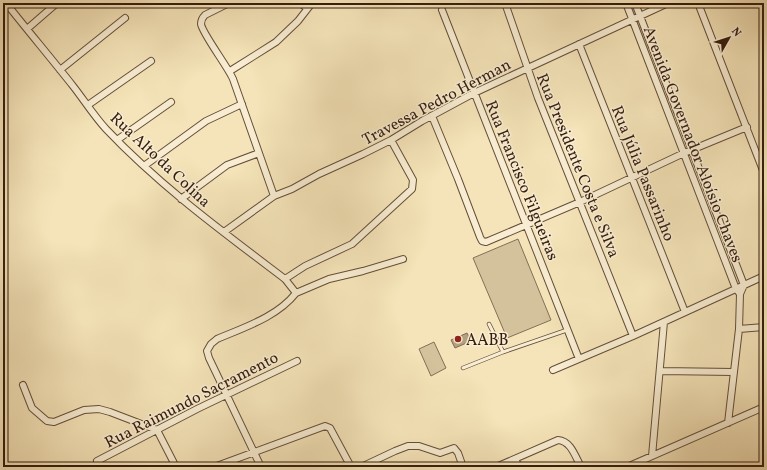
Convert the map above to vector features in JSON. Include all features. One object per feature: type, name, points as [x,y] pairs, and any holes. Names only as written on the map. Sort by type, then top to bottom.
[{"type":"street","name":"Rua Alto da Colina","points":[[6,3],[105,128],[152,174],[181,199],[285,279],[296,293]]},
{"type":"street","points":[[27,29],[57,3]]},
{"type":"street","points":[[229,3],[203,17],[202,27],[230,71],[274,196]]},
{"type":"street","points":[[300,3],[307,8]]},
{"type":"street","points":[[230,71],[276,42],[298,21],[312,3]]},
{"type":"street","name":"Rua Presidente Costa e Silva","points":[[504,3],[527,68],[633,336]]},
{"type":"street","name":"Avenida Governador Aloísio Chaves","points":[[626,3],[736,288],[740,294]]},
{"type":"street","name":"Avenida Governador Aloísio Chaves","points":[[635,3],[744,285],[740,294],[739,330],[728,423]]},
{"type":"street","name":"Travessa Pedro Herman","points":[[224,232],[274,196],[292,189],[324,171],[391,140],[409,128],[474,93],[668,3]]},
{"type":"street","points":[[698,3],[764,173]]},
{"type":"street","name":"Rua Francisco Filgueiras","points":[[442,10],[567,330],[580,359]]},
{"type":"street","points":[[60,70],[125,18]]},
{"type":"street","name":"Rua Júlia Passarinho","points":[[580,44],[685,312]]},
{"type":"street","points":[[88,105],[151,61]]},
{"type":"street","points":[[117,140],[171,102]]},
{"type":"street","points":[[144,166],[206,121],[242,104]]},
{"type":"street","points":[[432,116],[480,237],[482,241],[488,242],[747,126]]},
{"type":"street","points":[[285,279],[305,266],[352,244],[412,189],[413,180],[391,140]]},
{"type":"street","points":[[181,199],[227,165],[259,153]]},
{"type":"street","points":[[261,467],[209,358],[207,351],[208,348],[214,341],[277,311],[296,293],[329,279],[403,259]]},
{"type":"street","points":[[553,370],[633,336],[764,276]]},
{"type":"street","points":[[652,456],[664,322]]},
{"type":"street","points":[[739,330],[764,327]]},
{"type":"street","name":"Rua Raimundo Sacramento","points":[[97,461],[227,394],[297,361]]},
{"type":"street","points":[[660,371],[734,372]]},
{"type":"street","points":[[23,386],[32,408],[50,422],[60,420],[84,410],[99,409],[157,430],[176,467]]},
{"type":"street","points":[[626,467],[764,407]]},
{"type":"street","points":[[214,467],[326,426],[330,428],[351,467]]},
{"type":"street","points":[[496,467],[558,440],[565,441],[569,444],[581,467]]},
{"type":"street","points":[[361,467],[396,451],[412,446],[418,446],[438,453],[454,448],[458,453],[463,467]]},
{"type":"street","points":[[515,459],[519,467]]},
{"type":"lane","points":[[489,324],[503,352]]},
{"type":"lane","points":[[463,368],[503,352],[567,330]]},
{"type":"shaded area","points":[[518,239],[551,320],[507,338],[473,258]]},
{"type":"shaded area","points":[[467,333],[471,341],[455,348],[451,340]]},
{"type":"shaded area","points":[[434,342],[446,368],[431,376],[419,349]]},
{"type":"place","name":"AABB","points":[[458,339]]}]
